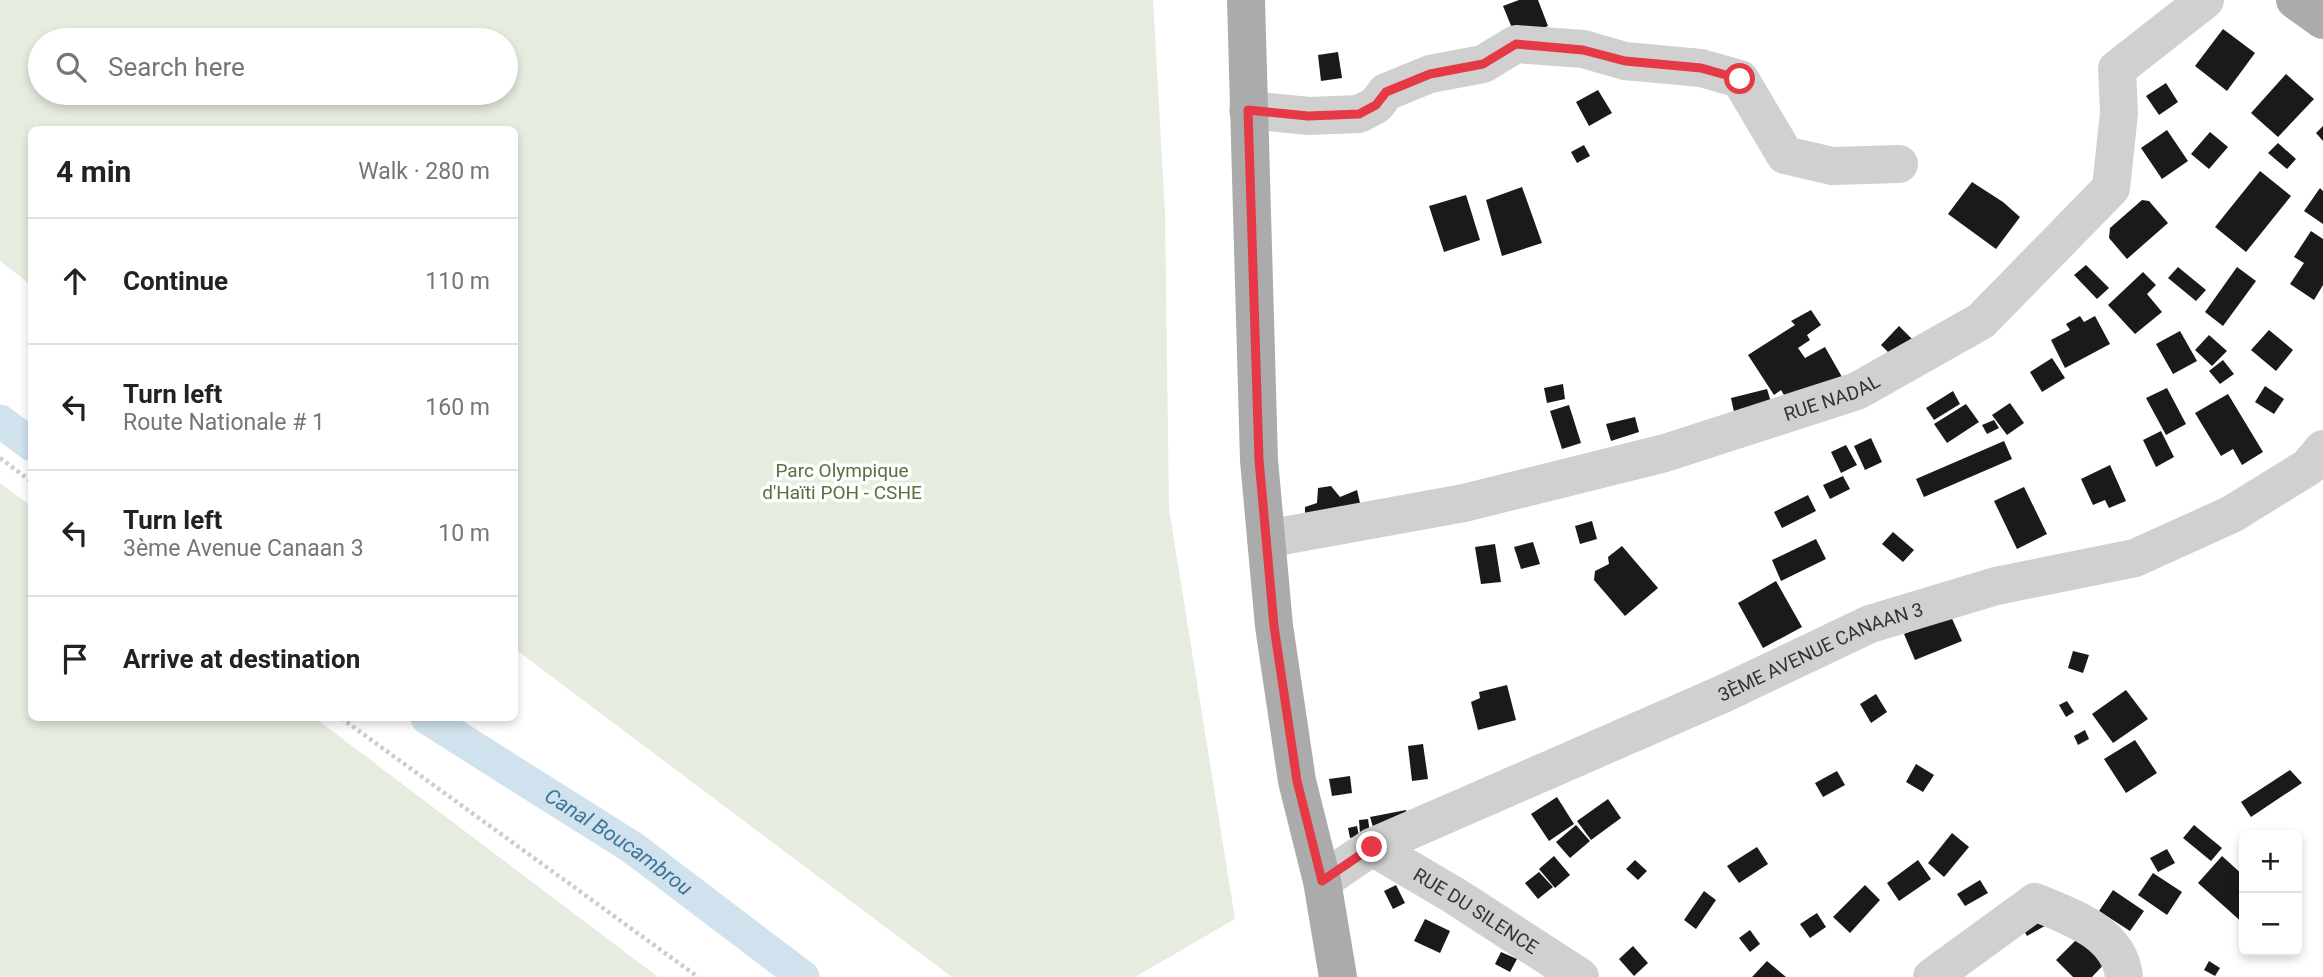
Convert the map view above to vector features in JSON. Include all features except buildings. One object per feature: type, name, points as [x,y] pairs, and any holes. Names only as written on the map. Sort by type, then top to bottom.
[{"type":"main road","points":[[1246,0],[1259,460],[1274,626],[1297,781],[1322,881],[1338,977]]},
{"type":"main road","points":[[2295,0],[2323,20]]},
{"type":"street","name":"RUE NADAL","points":[[1266,539],[1464,503],[1665,453],[1857,391],[1981,321],[2111,188],[2119,113],[2117,69],[2205,0]]},
{"type":"street","points":[[1248,110],[1308,116],[1359,114],[1376,105],[1386,92],[1430,74],[1483,64],[1516,44],[1550,46],[1583,50],[1625,61],[1701,68],[1740,79],[1785,155],[1832,166],[1899,164]]},
{"type":"street","name":"3ÈME AVENUE CANAAN 3","points":[[1322,881],[1372,847],[1725,693],[1870,624],[1996,586],[2135,558],[2232,514],[2308,467],[2323,449]]},
{"type":"street","name":"RUE DU SILENCE","points":[[1372,847],[1455,896],[1580,977]]},
{"type":"street","points":[[1932,977],[2035,902],[2088,924],[2122,960],[2124,977]]},
{"type":"path","points":[[0,458],[28,479]]},
{"type":"path","points":[[345,721],[698,977]]},
{"type":"green space","name":"Parc Olympique d'Haïti POH - CSHE","points":[[0,0],[1153,0],[1165,212],[1169,509],[1235,919],[1135,977],[952,977],[518,651],[518,126],[28,126],[28,283],[0,261]]},
{"type":"green space","points":[[0,483],[28,504],[28,721],[319,721],[658,977],[0,977]]},
{"type":"waterway","name":"Canal Boucambrou","points":[[0,421],[28,442]]},
{"type":"waterway","name":"Canal Boucambrou","points":[[432,721],[633,848],[803,977]]},
{"type":"route","points":[[1372,847],[1322,881],[1297,781],[1274,626],[1259,460],[1248,110],[1308,116],[1359,114],[1376,105],[1386,92],[1430,74],[1483,64],[1516,44],[1583,50],[1625,61],[1701,68],[1740,79]]}]
